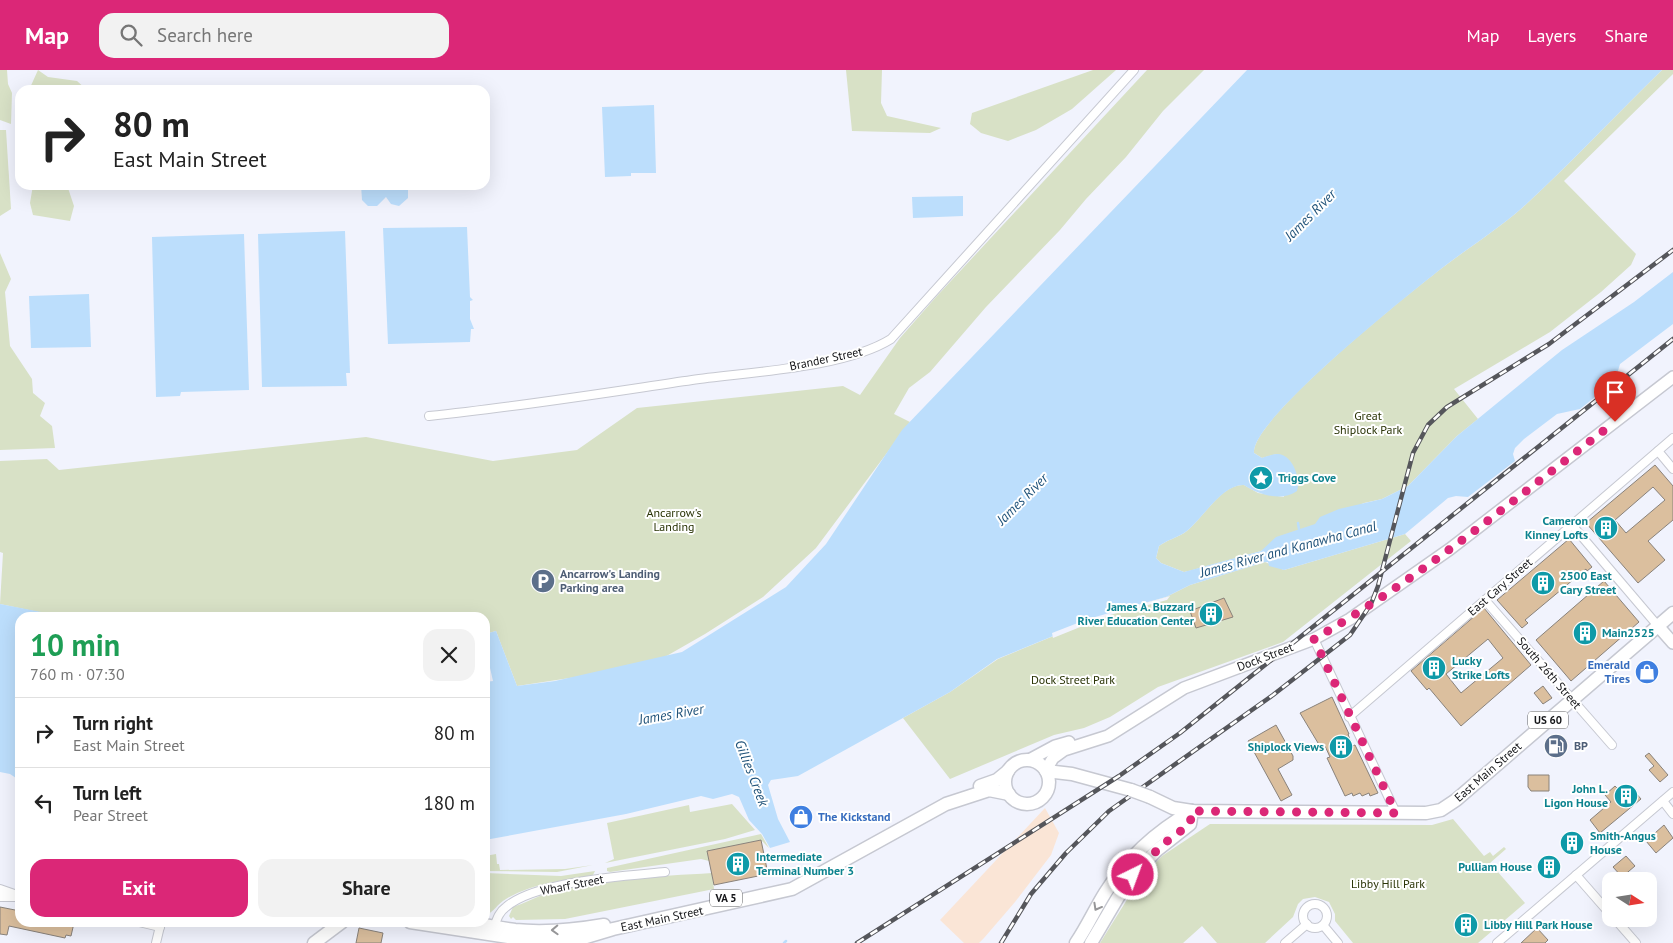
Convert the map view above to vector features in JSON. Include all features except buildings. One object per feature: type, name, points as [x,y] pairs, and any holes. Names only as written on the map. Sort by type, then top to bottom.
[{"type":"main road","name":"Dock Street","points":[[1029,760],[1059,744],[1090,737],[1105,731],[1191,685],[1314,639],[1350,619],[1450,549],[1673,377]]},
{"type":"main road","name":"East Main Street","points":[[1046,771],[1072,774],[1131,790],[1173,808],[1192,811],[1426,813],[1446,808],[1673,614]]},
{"type":"main road","points":[[1658,626],[1673,643]]},
{"type":"main road","name":"Dock Street","points":[[1046,771],[1060,752],[1112,734],[1166,698]]},
{"type":"main road","name":"VA 5","points":[[1008,771],[1015,763],[1029,760],[1037,762],[1046,771]]},
{"type":"main road","name":"East Main Street","points":[[478,927],[493,935],[591,927],[792,883],[942,799],[992,783],[1008,771]]},
{"type":"main road","points":[[1008,771],[1005,780],[1009,794]]},
{"type":"main road","points":[[1046,771],[1049,779],[1046,792]]},
{"type":"main road","name":"East Main Street","points":[[1046,792],[1062,782],[1083,778]]},
{"type":"main road","name":"East Main Street","points":[[442,927],[540,941],[574,939],[785,892],[807,883],[953,801],[992,790],[1009,794]]},
{"type":"main road","name":"VA 5","points":[[1009,794],[1019,802],[1031,803],[1041,798],[1046,792]]},
{"type":"main road","points":[[1076,943],[1106,891],[1122,870],[1156,836],[1192,811]]},
{"type":"main road","points":[[1091,943],[1122,888],[1157,850],[1190,824],[1192,811]]},
{"type":"main road","points":[[314,943],[333,927]]},
{"type":"street","name":"Brander Street","points":[[429,416],[494,409],[790,368],[848,357],[880,346],[892,339],[1134,70]]},
{"type":"street","name":"East Cary Street","points":[[1349,717],[1673,438]]},
{"type":"street","points":[[1658,451],[1673,469]]},
{"type":"street","points":[[1572,525],[1658,626]]},
{"type":"street","name":"South 26th Street","points":[[1486,600],[1612,746]]},
{"type":"street","points":[[1314,639],[1349,717],[1396,813]]},
{"type":"street","points":[[1498,943],[1673,792]]},
{"type":"street","points":[[1663,801],[1673,814]]},
{"type":"street","name":"Wharf Street","points":[[493,935],[498,916],[509,905],[541,890],[590,881],[665,872]]},
{"type":"street","points":[[1576,875],[1602,905]]},
{"type":"street","points":[[0,889],[15,895]]},
{"type":"street","points":[[0,897],[15,897]]},
{"type":"street","points":[[1316,904],[1326,910],[1327,918],[1323,925],[1313,928],[1307,924],[1304,917],[1306,909],[1316,904]]},
{"type":"street","points":[[1285,943],[1307,924]]},
{"type":"street","points":[[1323,925],[1338,943]]},
{"type":"street","points":[[156,943],[160,927]]},
{"type":"street","points":[[1623,928],[1636,943]]},
{"type":"shaded area","points":[[1045,808],[1059,833],[1051,855],[1015,902],[984,938],[979,943],[964,943],[940,920]]},
{"type":"green space","points":[[0,70],[7,70],[8,84],[12,93],[11,124],[0,120]]},
{"type":"green space","points":[[38,70],[48,77],[77,81],[81,85],[31,85]]},
{"type":"green space","points":[[846,70],[882,70],[881,103],[887,116],[941,128],[930,133],[852,131]]},
{"type":"green space","points":[[1093,70],[1116,70],[1072,109],[1036,130],[1008,141],[981,133],[970,124],[972,113]]},
{"type":"green space","name":"Ancarrow's Landing","points":[[1147,70],[1204,70],[1163,111],[1126,157],[1086,199],[1060,230],[986,307],[930,372],[909,388],[894,414],[910,422],[816,548],[763,597],[705,634],[649,666],[517,686],[496,631],[490,633],[490,612],[38,612],[0,604],[3,553],[0,552],[0,461],[47,459],[59,470],[366,437],[493,461],[577,450],[637,408],[843,386],[860,395],[900,338]]},
{"type":"green space","name":"Great Shiplock Park","points":[[1662,70],[1673,70],[1673,74],[1564,181],[1636,254],[1631,265],[1601,292],[1550,332],[1454,389],[1478,419],[1457,436],[1408,486],[1382,499],[1364,503],[1261,551],[1189,571],[1184,572],[1161,563],[1156,558],[1159,546],[1191,528],[1219,496],[1227,490],[1244,485],[1258,493],[1284,497],[1277,454],[1262,458],[1254,453],[1260,436],[1278,413],[1305,385],[1370,326],[1455,258],[1522,208]]},
{"type":"green space","points":[[0,130],[6,130],[11,209],[0,216]]},
{"type":"green space","points":[[32,190],[69,190],[74,206],[70,221],[33,215],[30,203]]},
{"type":"green space","points":[[0,253],[11,279],[5,292],[10,346],[32,379],[33,393],[45,403],[40,416],[52,426],[55,448],[0,450]]},
{"type":"green space","name":"Dock Street Park","points":[[1405,534],[1411,541],[1283,642],[1158,687],[1110,717],[1084,728],[1054,735],[950,779],[903,718],[950,692],[998,659],[1109,613],[1166,597],[1190,585],[1265,562],[1284,570]]},
{"type":"green space","points":[[732,804],[755,830],[725,839],[605,863],[614,859],[607,823],[689,805],[690,812]]},
{"type":"green space","name":"Libby Hill Park","points":[[1453,819],[1484,856],[1490,852],[1493,856],[1504,847],[1506,849],[1490,863],[1525,903],[1478,943],[1353,943],[1335,921],[1335,914],[1329,902],[1315,897],[1303,899],[1298,904],[1293,917],[1265,943],[1217,943],[1202,926],[1183,943],[1100,943],[1138,882],[1162,856],[1210,824],[1432,825]]},
{"type":"green space","points":[[761,834],[769,848],[761,840],[708,851],[709,861],[701,859],[607,871],[607,868]]},
{"type":"green space","points":[[496,854],[500,870],[565,869],[593,865],[557,872],[490,871],[490,855]]},
{"type":"green space","points":[[595,871],[593,875],[548,883],[527,889],[503,901],[490,913],[490,873],[561,876]]},
{"type":"green space","points":[[712,873],[714,889],[565,919],[516,920],[513,917],[511,919],[509,916],[513,907],[568,887],[629,878]]},
{"type":"water","points":[[1247,70],[1662,70],[1522,208],[1446,265],[1371,326],[1305,385],[1278,413],[1260,436],[1254,453],[1262,458],[1278,454],[1288,459],[1297,474],[1297,491],[1278,497],[1256,492],[1244,485],[1236,486],[1219,497],[1191,528],[1159,546],[1156,558],[1161,563],[1184,572],[1261,551],[1276,537],[1315,524],[1320,517],[1339,509],[1382,499],[1408,486],[1457,436],[1562,350],[1634,302],[1673,272],[1673,324],[1620,364],[1615,381],[1580,409],[1557,414],[1524,439],[1515,448],[1513,454],[1515,461],[1468,497],[1456,496],[1448,498],[1405,534],[1284,570],[1269,566],[1268,562],[1265,562],[1190,585],[1166,597],[1109,613],[997,659],[950,692],[798,776],[771,780],[768,785],[778,819],[790,842],[770,848],[762,834],[749,820],[739,797],[732,794],[713,799],[701,796],[626,814],[490,839],[490,681],[493,681],[490,668],[490,633],[496,631],[517,686],[555,681],[682,652],[786,587],[826,544],[902,430]]},
{"type":"water","points":[[654,105],[656,173],[631,173],[631,176],[605,177],[602,107]]},
{"type":"water","points":[[361,190],[408,190],[408,198],[399,206],[391,204],[386,197],[377,206],[368,206],[362,200]]},
{"type":"water","points":[[963,196],[963,216],[913,218],[912,197]]},
{"type":"water","points":[[467,227],[470,297],[473,300],[470,301],[470,319],[474,329],[471,329],[470,342],[388,344],[383,228]]},
{"type":"water","points":[[345,231],[350,373],[346,373],[347,386],[262,387],[258,234]]},
{"type":"water","points":[[244,234],[249,390],[181,392],[180,396],[156,397],[152,237]]},
{"type":"water","points":[[89,294],[91,347],[31,348],[29,296]]},
{"type":"water","points":[[0,604],[41,612],[15,612],[15,777],[0,772]]},
{"type":"pier","points":[[1170,596],[1167,600],[1110,615],[1053,638],[1052,633],[1088,619]]},
{"type":"waterway","points":[[1298,523],[1299,529]]},
{"type":"railway","points":[[1001,943],[1031,894],[1066,853],[1109,811],[1273,695],[1350,635],[1371,604],[1378,586],[1413,453],[1428,425],[1447,407],[1549,344],[1673,250]]},
{"type":"railway","points":[[857,943],[1119,776],[1180,733],[1673,339]]},
{"type":"place","name":"Triggs Cove","points":[[1261,478]]},
{"type":"place","name":"Cameron Kinney Lofts","points":[[1606,528]]},
{"type":"place","name":"Ancarrow's Landing Parking area","points":[[543,581]]},
{"type":"place","name":"2500 East Cary Street","points":[[1543,583]]},
{"type":"place","name":"James A. Buzzard River Education Center","points":[[1211,614]]},
{"type":"place","name":"Main2525","points":[[1585,633]]},
{"type":"place","name":"Lucky Strike Lofts","points":[[1434,668]]},
{"type":"place","name":"Emerald Tires","points":[[1647,672]]},
{"type":"place","name":"BP","points":[[1556,746]]},
{"type":"place","name":"Shiplock Views","points":[[1341,747]]},
{"type":"place","name":"John L. Ligon House","points":[[1626,796]]},
{"type":"place","name":"The Kickstand","points":[[801,817]]},
{"type":"place","name":"Smith-Angus House","points":[[1572,843]]},
{"type":"place","name":"Intermediate Terminal Number 3","points":[[738,864]]},
{"type":"place","name":"Pulliam House","points":[[1549,867]]},
{"type":"place","name":"Libby Hill Park House","points":[[1466,925]]},
{"type":"route","points":[[1133,875],[1162,845],[1190,824],[1192,811],[1396,813],[1349,717],[1314,639],[1350,619],[1450,549],[1615,422]]},
{"type":"water label","name":"James River","points":[[1310,215]]},
{"type":"water label","name":"James River","points":[[1022,499]]},
{"type":"water label","name":"James River and Kanawha Canal","points":[[1288,549]]},
{"type":"water label","name":"James River","points":[[671,714]]},
{"type":"water label","name":"Gillies Creek","points":[[752,773]]}]
